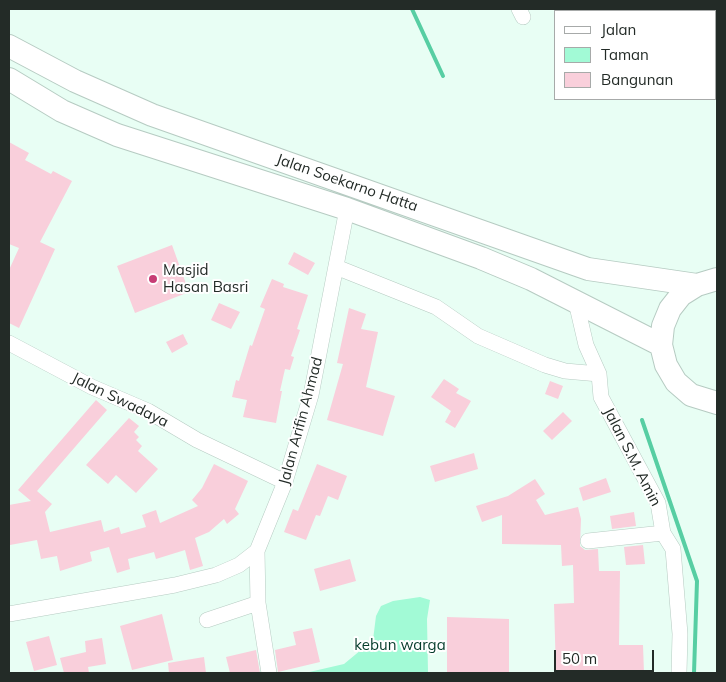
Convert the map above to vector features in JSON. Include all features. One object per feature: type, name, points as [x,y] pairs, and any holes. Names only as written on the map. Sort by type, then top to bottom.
[{"type":"highway","name":"Jalan Soekarno Hatta","points":[[9,46],[75,81],[152,115],[588,268],[707,282]]},
{"type":"highway","name":"Jalan Soekarno Hatta","points":[[9,79],[62,111],[117,135],[347,210],[481,258],[576,302],[661,345]]},
{"type":"highway","points":[[707,282],[682,295],[670,309],[663,326],[661,345],[666,364],[676,382],[691,395],[715,405]]},
{"type":"street","name":"Jalan Arifin Ahmad","points":[[257,551],[285,482],[311,395],[347,210]]},
{"type":"street","points":[[336,267],[436,306],[478,336],[545,365],[565,371],[599,374]]},
{"type":"street","name":"Jalan S.M. Amin","points":[[576,302],[586,345],[599,374],[601,397],[658,503],[663,533],[673,549],[677,570],[680,634],[679,673]]},
{"type":"street","name":"Jalan Swadaya","points":[[9,343],[92,387],[148,411],[197,440],[285,482]]},
{"type":"street","points":[[588,541],[663,533]]},
{"type":"street","points":[[257,551],[258,603],[269,673]]},
{"type":"street","points":[[9,614],[166,587],[216,575],[239,565],[257,551]]},
{"type":"street","points":[[207,620],[258,603]]},
{"type":"green space","name":"kebun warga","points":[[420,597],[430,600],[427,619],[428,673],[305,673],[344,664],[373,640],[376,616],[381,606],[393,601]]},
{"type":"building","points":[[9,142],[29,153],[25,160],[51,174],[53,171],[72,181],[40,242],[55,249],[19,328],[9,323],[9,270],[19,248],[9,244]]},
{"type":"building","name":"Masjid Hasan Basri","points":[[172,245],[189,292],[135,313],[117,266]]},
{"type":"building","points":[[294,252],[315,263],[308,275],[288,264]]},
{"type":"building","points":[[272,279],[284,284],[283,287],[308,295],[297,329],[300,330],[291,356],[294,357],[290,370],[285,369],[276,423],[243,417],[247,400],[232,397],[236,380],[239,381],[250,345],[252,346],[265,309],[260,307]]},
{"type":"building","points":[[219,303],[240,312],[231,329],[211,320]]},
{"type":"building","points":[[349,308],[366,314],[361,329],[378,332],[366,387],[395,396],[383,436],[327,420],[343,364],[337,363]]},
{"type":"building","points":[[183,334],[188,344],[172,353],[166,342]]},
{"type":"building","points":[[444,379],[459,389],[456,393],[471,401],[455,428],[445,422],[451,411],[431,397]]},
{"type":"building","points":[[550,381],[563,386],[558,399],[545,394]]},
{"type":"building","points":[[96,400],[107,410],[37,491],[52,504],[45,512],[50,532],[101,520],[104,532],[119,527],[121,534],[146,527],[142,515],[156,510],[160,523],[198,506],[192,500],[202,488],[214,464],[248,481],[235,509],[239,514],[227,524],[224,519],[209,532],[195,538],[203,566],[190,570],[185,550],[156,559],[154,552],[128,559],[130,569],[117,573],[109,547],[90,552],[92,561],[60,571],[57,556],[41,559],[37,540],[10,545],[9,505],[31,501],[18,490]]},
{"type":"building","points":[[563,412],[572,421],[552,440],[543,431]]},
{"type":"building","points":[[129,418],[139,426],[134,432],[139,437],[136,440],[142,446],[138,451],[158,469],[136,493],[116,475],[108,484],[86,465]]},
{"type":"building","points":[[474,453],[478,469],[435,482],[430,466]]},
{"type":"building","points":[[317,464],[347,476],[338,500],[328,496],[320,516],[316,515],[306,540],[284,532],[293,509],[298,511]]},
{"type":"building","points":[[606,478],[611,492],[583,501],[579,488]]},
{"type":"building","points":[[535,479],[545,494],[536,500],[545,515],[578,507],[581,519],[580,546],[585,550],[598,549],[599,571],[620,571],[619,645],[643,645],[644,673],[556,673],[554,604],[574,603],[573,565],[562,566],[561,545],[502,544],[502,515],[482,522],[476,506],[508,496]]},
{"type":"building","points":[[634,512],[636,526],[612,529],[610,516]]},
{"type":"building","points":[[643,545],[645,564],[626,565],[624,547]]},
{"type":"building","points":[[350,559],[356,581],[320,591],[314,569]]},
{"type":"building","points":[[162,614],[173,660],[132,670],[120,626]]},
{"type":"building","points":[[447,617],[509,619],[509,673],[447,673]]},
{"type":"building","points":[[312,628],[320,662],[278,672],[275,650],[296,645],[293,632]]},
{"type":"building","points":[[49,636],[57,665],[34,671],[26,642]]},
{"type":"building","points":[[102,638],[106,664],[88,667],[89,673],[64,673],[60,658],[86,652],[85,641]]},
{"type":"building","points":[[256,650],[260,673],[230,673],[226,657]]},
{"type":"building","points":[[204,657],[206,673],[169,673],[168,663]]},
{"type":"waterway","points":[[412,9],[443,76]]},
{"type":"waterway","points":[[642,420],[697,581],[694,673]]},
{"type":"place","name":"Masjid Hasan Basri","points":[[153,279]]}]
